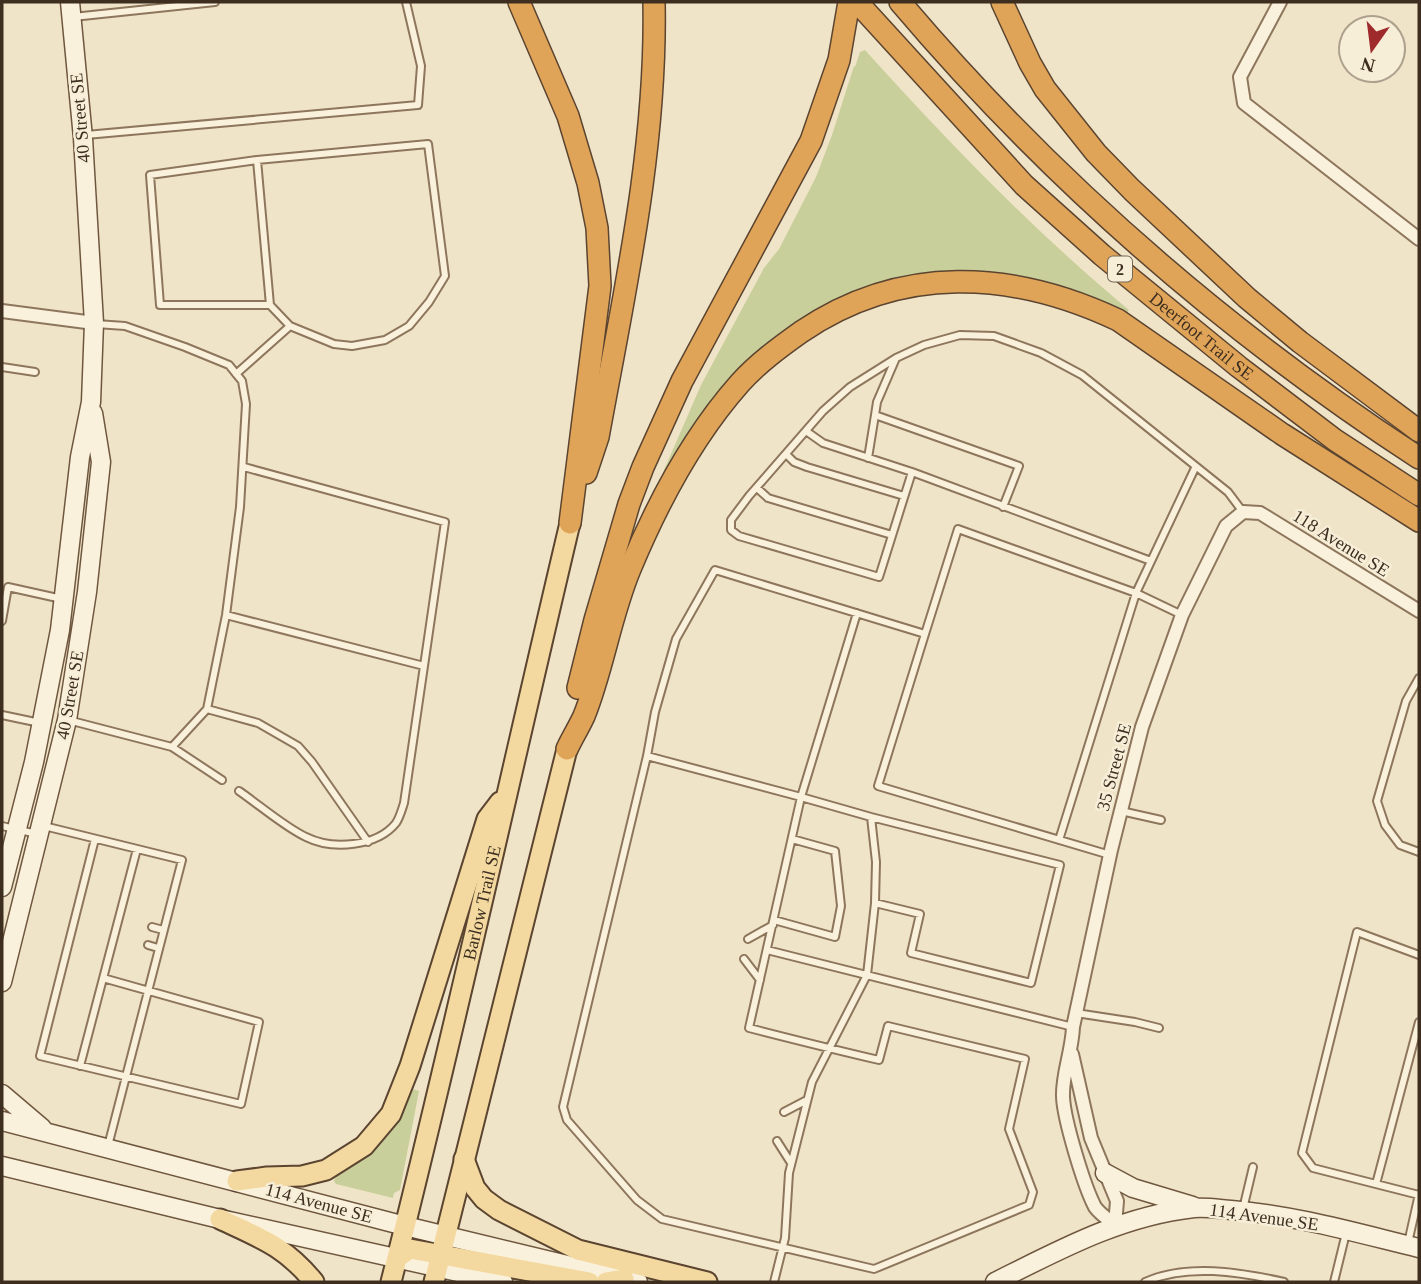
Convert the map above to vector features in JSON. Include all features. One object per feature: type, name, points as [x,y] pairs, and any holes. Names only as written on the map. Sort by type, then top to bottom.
[{"type":"highway","points":[[519,2],[568,116],[588,183],[597,228],[600,286],[570,523]]},
{"type":"highway","points":[[570,523],[598,437],[631,249],[649,122],[654,2]]},
{"type":"highway","points":[[567,749],[570,717],[629,504],[682,381],[811,141],[839,60],[849,2]]},
{"type":"highway","name":"Deerfoot Trail SE","points":[[857,2],[1024,185],[1102,255],[1249,375],[1335,440],[1419,495]]},
{"type":"highway","name":"Deerfoot Trail SE","points":[[900,2],[1055,169],[1143,248],[1202,299],[1309,383],[1419,458]]},
{"type":"highway","points":[[1002,2],[1045,89],[1096,153],[1247,298],[1300,342],[1419,431]]},
{"type":"highway","points":[[567,749],[584,716],[629,571],[677,476],[721,406],[771,354],[819,320],[843,306],[895,288],[979,281],[1035,290],[1093,308],[1118,320],[1282,434],[1419,521]]},
{"type":"main road","name":"40 Street SE","points":[[2,887],[9,827],[42,723],[63,599],[80,457],[91,402],[94,323],[71,10]]},
{"type":"main road","name":"40 Street SE","points":[[2,982],[67,720],[87,592],[101,462],[91,402]]},
{"type":"main road","name":"Barlow Trail SE","points":[[391,1282],[474,940],[570,523]]},
{"type":"main road","points":[[440,1260],[567,749]]},
{"type":"main road","points":[[237,1181],[302,1176],[326,1170],[364,1146],[391,1114],[414,1053],[487,819],[505,796]]},
{"type":"main road","points":[[2,1094],[47,1132]]},
{"type":"main road","name":"114 Avenue SE","points":[[2,1121],[405,1226],[440,1260],[501,1282]]},
{"type":"main road","points":[[464,1159],[475,1188],[484,1199],[499,1210],[578,1250],[707,1282]]},
{"type":"main road","name":"114 Avenue SE","points":[[2,1166],[220,1219],[397,1258]]},
{"type":"main road","points":[[1105,1173],[1133,1188],[1196,1208]]},
{"type":"main road","name":"114 Avenue SE","points":[[995,1282],[1115,1225],[1196,1208],[1304,1220],[1413,1247]]},
{"type":"main road","points":[[220,1219],[278,1246],[314,1282]]},
{"type":"main road","points":[[397,1258],[411,1249],[440,1260],[589,1282]]},
{"type":"main road","name":"114 Avenue SE","points":[[440,1260],[623,1281]]},
{"type":"street","points":[[1279,2],[1240,76],[1244,103],[1419,239]]},
{"type":"street","points":[[2,311],[94,323]]},
{"type":"street","name":"118 Avenue SE","points":[[1243,512],[1260,513],[1419,611]]},
{"type":"street","name":"35 Street SE","points":[[1115,1225],[1096,1208],[1070,1135],[1063,1099],[1064,1078],[1072,1051],[1073,1027],[1110,855],[1142,727],[1182,615],[1226,526],[1243,512]]},
{"type":"street","name":"35 Street SE","points":[[1072,1051],[1091,1138],[1117,1201],[1115,1225]]},
{"type":"lane","points":[[71,10],[215,2]]},
{"type":"lane","points":[[82,136],[418,105],[421,66],[406,2]]},
{"type":"lane","points":[[257,160],[270,305],[290,326],[334,344],[352,346],[385,340],[409,326],[429,302],[445,276],[428,144],[257,160],[150,176],[160,304],[270,305]]},
{"type":"lane","points":[[94,323],[125,327],[186,346],[229,365],[242,381],[246,404],[243,467],[226,615],[207,709],[172,747]]},
{"type":"lane","points":[[236,374],[290,326]]},
{"type":"lane","points":[[912,472],[879,578],[739,536],[731,530],[732,520],[757,488],[806,431],[849,387],[896,358],[924,345],[960,335],[994,337],[1041,353],[1082,375],[1228,492],[1243,512]]},
{"type":"lane","points":[[868,458],[877,402],[896,358]]},
{"type":"lane","points":[[2,367],[35,372]]},
{"type":"lane","points":[[875,415],[1019,466],[1003,507]]},
{"type":"lane","points":[[806,431],[823,443],[912,472],[1151,561]]},
{"type":"lane","points":[[786,454],[794,462],[807,467],[904,496]]},
{"type":"lane","points":[[239,791],[306,838],[333,844],[368,842],[384,834],[397,822],[404,803],[445,522],[243,467]]},
{"type":"lane","points":[[1059,840],[1136,593],[1195,468]]},
{"type":"lane","points":[[757,488],[768,498],[892,535]]},
{"type":"lane","points":[[1110,855],[878,786],[958,529],[1136,593],[1182,615]]},
{"type":"lane","points":[[857,613],[801,797],[749,1028],[879,1060],[888,1026],[1024,1059],[1009,1129],[1033,1192],[1029,1205],[874,1269],[662,1219],[637,1200],[567,1120],[563,1107],[647,756],[655,712],[676,639],[716,570],[857,613],[925,634]]},
{"type":"lane","points":[[2,621],[5,587],[63,599]]},
{"type":"lane","points":[[226,615],[424,666]]},
{"type":"lane","points":[[1419,678],[1406,701],[1377,801],[1385,825],[1400,845],[1419,852]]},
{"type":"lane","points":[[207,709],[258,723],[298,746],[368,842]]},
{"type":"lane","points":[[2,715],[42,723]]},
{"type":"lane","points":[[67,720],[172,747],[222,780]]},
{"type":"lane","points":[[647,756],[1060,865],[1031,983],[911,953],[920,914],[875,903]]},
{"type":"lane","points":[[1121,811],[1161,820]]},
{"type":"lane","points":[[774,1282],[783,1247],[792,1163],[811,1082],[867,975],[875,903],[876,862],[871,817]]},
{"type":"lane","points":[[9,827],[95,839],[182,860],[107,1148]]},
{"type":"lane","points":[[95,839],[40,1056],[241,1104],[259,1022],[103,978]]},
{"type":"lane","points":[[748,939],[773,923],[835,937],[841,906],[835,851],[792,839]]},
{"type":"lane","points":[[80,1066],[137,849]]},
{"type":"lane","points":[[125,896],[136,899]]},
{"type":"lane","points":[[158,906],[168,909]]},
{"type":"lane","points":[[119,918],[130,921]]},
{"type":"lane","points":[[152,927],[163,930]]},
{"type":"lane","points":[[1413,1247],[1419,1194],[1313,1168],[1302,1153],[1357,932],[1419,955]]},
{"type":"lane","points":[[114,935],[125,938]]},
{"type":"lane","points":[[148,944],[158,948]]},
{"type":"lane","points":[[767,950],[1073,1027]]},
{"type":"lane","points":[[744,958],[760,980]]},
{"type":"lane","points":[[1076,1013],[1135,1021],[1159,1028]]},
{"type":"lane","points":[[1376,1184],[1419,1022]]},
{"type":"lane","points":[[784,1112],[807,1100]]},
{"type":"lane","points":[[777,1141],[792,1163]]},
{"type":"lane","points":[[1242,1211],[1253,1167]]},
{"type":"lane","points":[[1334,1282],[1346,1230]]},
{"type":"lane","points":[[1145,1282],[1173,1273],[1209,1271],[1249,1274],[1284,1282]]},
{"type":"green space","points":[[865,50],[992,184],[1059,249],[1129,310],[1126,315],[1089,296],[1023,276],[965,272],[796,327],[670,473],[664,470],[701,385],[764,268],[779,249],[816,177],[854,66],[860,52]]},
{"type":"green space","points":[[413,1089],[419,1091],[400,1190],[394,1193],[393,1198],[336,1184],[336,1177],[373,1151],[385,1137]]}]
